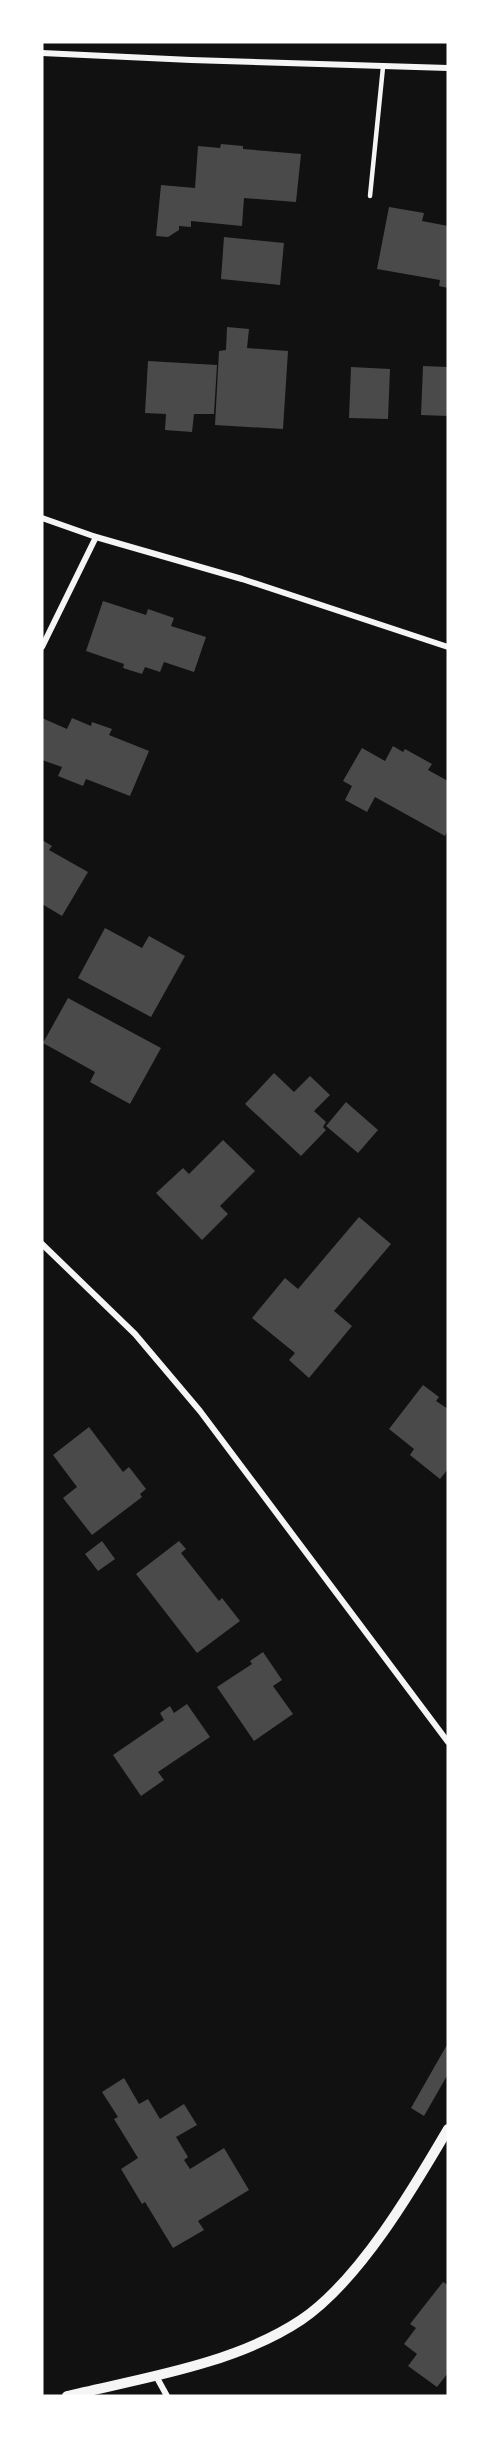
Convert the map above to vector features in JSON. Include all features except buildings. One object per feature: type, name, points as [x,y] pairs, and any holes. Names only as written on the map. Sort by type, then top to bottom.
[{"type":"street","points":[[42,53],[448,68]]},
{"type":"street","points":[[42,518],[96,537],[242,579],[448,646]]},
{"type":"street","points":[[42,647],[96,537]]},
{"type":"street","points":[[42,1244],[135,1334],[200,1411],[448,1742]]},
{"type":"street","points":[[67,2396],[229,2355],[263,2341],[300,2320],[326,2300],[385,2229],[448,2129]]},
{"type":"street","points":[[156,2375],[167,2396]]},
{"type":"lane","points":[[370,196],[383,67]]}]
